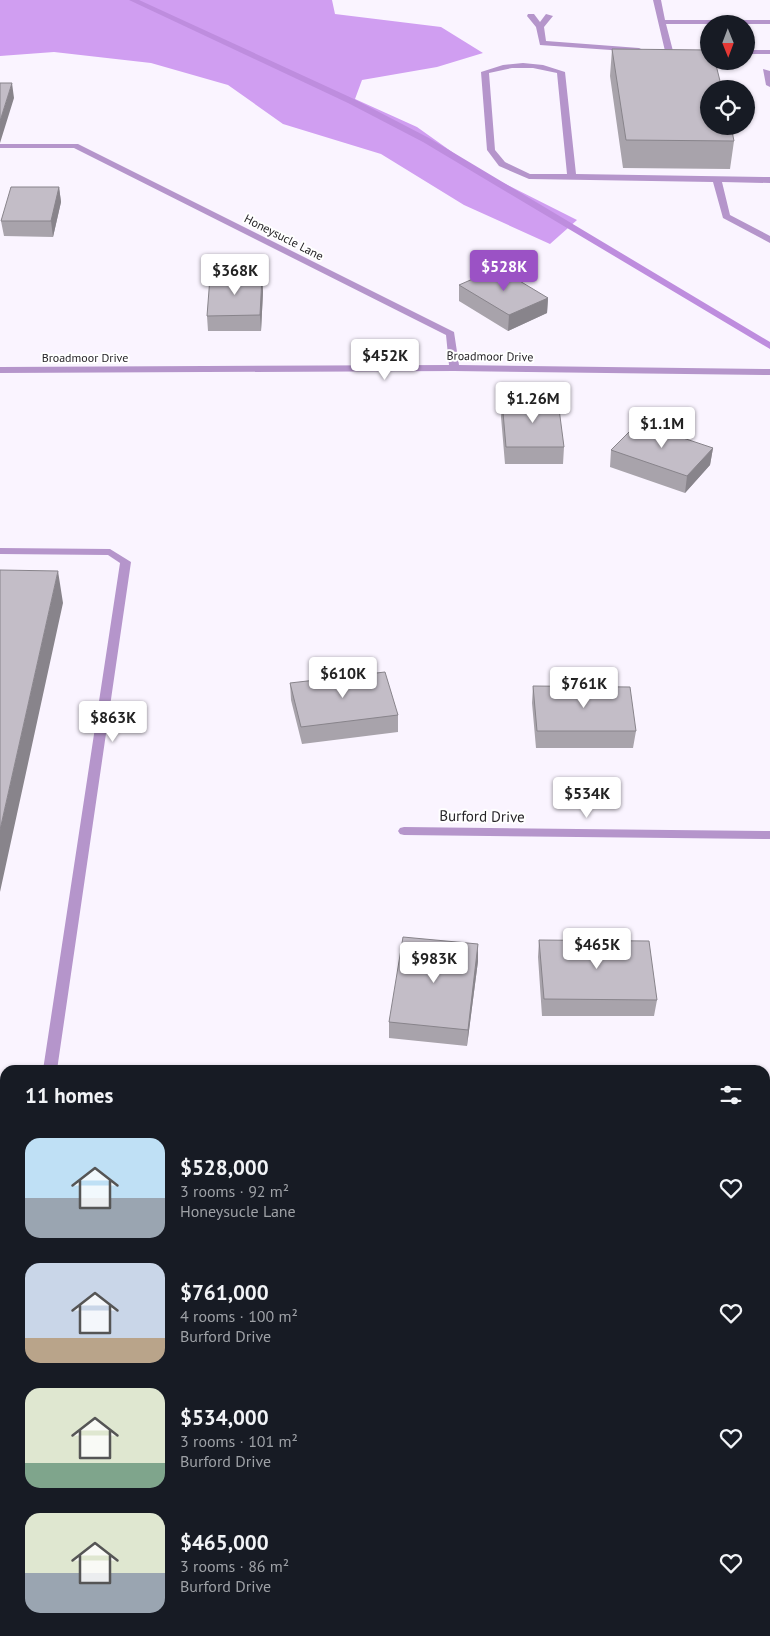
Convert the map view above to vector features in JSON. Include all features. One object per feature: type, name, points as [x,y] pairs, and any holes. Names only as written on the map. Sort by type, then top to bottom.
[{"type":"street","points":[[657,0],[669,51]]},
{"type":"street","points":[[531,16],[540,27],[542,43],[651,50]]},
{"type":"street","points":[[540,27],[549,16]]},
{"type":"street","points":[[662,22],[770,22]]},
{"type":"street","points":[[660,50],[679,51]]},
{"type":"street","points":[[755,52],[770,52]]},
{"type":"street","points":[[572,178],[561,72],[547,67],[497,67],[485,72],[491,150],[502,164],[530,176],[572,178],[770,180]]},
{"type":"street","points":[[766,71],[770,85]]},
{"type":"street","name":"Honeysucle Lane","points":[[0,146],[76,146],[452,334],[454,368]]},
{"type":"street","points":[[717,180],[726,216],[770,240]]},
{"type":"street","name":"Broadmoor Drive","points":[[0,370],[454,368],[770,372]]},
{"type":"street","points":[[0,551],[110,552],[126,562],[51,1065]]},
{"type":"street","name":"Burford Drive","points":[[404,831],[770,835]]},
{"type":"shaded area","points":[[0,0],[332,0],[335,14],[441,27],[483,53],[437,67],[362,80],[355,99],[417,127],[476,169],[577,220],[550,244],[464,205],[381,154],[283,124],[228,85],[151,63],[54,52],[0,56]]},
{"type":"building","points":[[612,49],[700,50],[700,70],[717,70],[720,80],[700,80],[700,135],[733,135],[734,141],[626,140]]},
{"type":"building","points":[[0,83],[12,83],[0,121]]},
{"type":"building","points":[[11,187],[59,187],[51,221],[1,221]]},
{"type":"building","points":[[498,268],[548,298],[509,315],[459,285]]},
{"type":"building","points":[[262,276],[260,315],[207,316],[210,277]]},
{"type":"building","points":[[502,401],[558,401],[564,447],[506,447]]},
{"type":"building","points":[[638,423],[713,448],[687,476],[611,450]]},
{"type":"building","points":[[0,570],[58,571],[0,830]]},
{"type":"building","points":[[385,672],[398,715],[301,727],[290,683]]},
{"type":"building","points":[[533,686],[630,687],[636,731],[537,731]]},
{"type":"building","points":[[403,937],[478,944],[468,1030],[389,1022]]},
{"type":"building","points":[[539,940],[649,941],[657,1000],[544,999]]},
{"type":"waterway","points":[[133,0],[351,101],[426,140],[770,346]]}]
